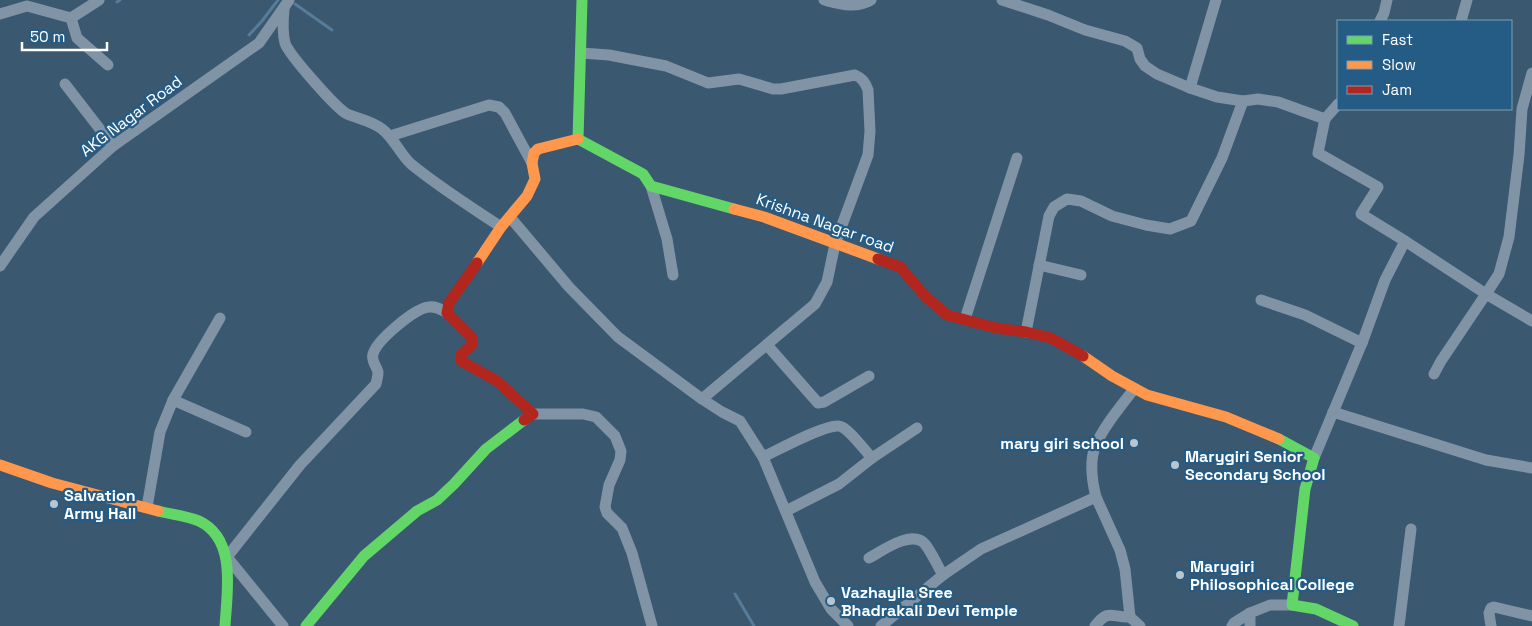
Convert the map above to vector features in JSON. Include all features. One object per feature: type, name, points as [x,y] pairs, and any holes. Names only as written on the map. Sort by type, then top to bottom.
[{"type":"street","points":[[0,14],[27,6],[71,18],[99,0]]},
{"type":"street","points":[[578,139],[582,0]]},
{"type":"street","points":[[824,0],[846,5],[863,5],[871,0]]},
{"type":"street","points":[[1002,0],[1086,30],[1126,41],[1137,48],[1140,59],[1145,66],[1157,74],[1190,88],[1217,97],[1243,101],[1258,99],[1278,102],[1325,119]]},
{"type":"street","points":[[1190,88],[1216,0]]},
{"type":"street","points":[[1380,20],[1387,0]]},
{"type":"street","points":[[1461,20],[1467,0]]},
{"type":"street","points":[[286,4],[283,28],[285,44],[335,106],[346,114],[374,124],[382,129],[390,136],[402,155],[413,165],[452,196],[501,227]]},
{"type":"street","name":"AKG Nagar Road","points":[[0,266],[34,217],[113,146],[259,43],[286,4]]},
{"type":"street","points":[[71,18],[77,38],[108,65]]},
{"type":"street","points":[[581,52],[609,55],[666,66],[708,83],[746,80],[773,89],[788,88],[855,75],[861,78],[868,90],[870,131],[868,155],[835,244],[827,282],[815,304],[702,399]]},
{"type":"street","points":[[1434,374],[1441,360],[1499,274],[1509,237],[1519,155],[1522,109],[1532,73]]},
{"type":"street","points":[[64,84],[113,146]]},
{"type":"street","points":[[1026,332],[1049,216],[1054,207],[1066,199],[1081,201],[1112,216],[1146,225],[1170,229],[1191,222],[1222,158],[1243,101]]},
{"type":"street","points":[[390,136],[489,105],[499,107],[505,113],[532,162],[535,179],[527,196],[501,227],[449,303],[447,314]]},
{"type":"street","points":[[1337,105],[1325,119],[1318,153],[1378,187],[1362,214],[1486,294],[1532,321]]},
{"type":"street","points":[[532,162],[534,153],[538,149],[578,139],[643,174],[651,186],[667,239],[673,275]]},
{"type":"street","points":[[965,319],[1017,158]]},
{"type":"street","name":"Krishna Nagar road","points":[[651,186],[764,216],[900,267],[939,310],[947,316],[996,328],[1051,338],[1112,376],[1147,395],[1226,418],[1314,458]]},
{"type":"street","points":[[510,217],[569,287],[618,337],[702,399],[740,421],[763,457],[815,582],[831,609],[848,626]]},
{"type":"street","points":[[1292,605],[1305,489],[1314,458],[1362,343],[1385,280],[1405,241]]},
{"type":"street","points":[[1039,265],[1081,275]]},
{"type":"street","points":[[1261,300],[1305,314],[1362,343]]},
{"type":"street","points":[[227,558],[300,465],[376,384],[378,373],[372,360],[374,351],[410,314],[431,306],[437,307],[447,314],[472,338],[472,345],[461,355],[461,361],[497,381],[533,414]]},
{"type":"street","points":[[147,507],[160,432],[173,400],[220,318]]},
{"type":"street","points":[[766,345],[818,403],[824,402],[869,376]]},
{"type":"street","points":[[1134,389],[1116,412],[1095,447],[1092,461],[1092,478],[1096,497],[1120,550],[1125,569],[1130,617],[1140,626]]},
{"type":"street","points":[[173,400],[246,432]]},
{"type":"street","points":[[1333,412],[1469,455],[1532,468]]},
{"type":"street","points":[[306,626],[364,556],[417,511],[440,498],[486,449],[533,414],[583,414],[596,417],[615,436],[620,451],[620,460],[610,485],[605,507],[607,513],[622,528],[632,553],[652,626]]},
{"type":"street","points":[[763,457],[823,429],[839,426],[848,430],[872,458]]},
{"type":"street","points":[[786,511],[839,484],[872,458],[917,428]]},
{"type":"street","points":[[0,465],[52,483],[177,516],[191,516],[204,522],[216,532],[227,558],[225,626]]},
{"type":"street","points":[[881,626],[943,575],[980,549],[1096,497]]},
{"type":"street","points":[[1399,626],[1411,529]]},
{"type":"street","points":[[869,558],[906,538],[916,538],[924,543],[943,575]]},
{"type":"street","points":[[227,558],[282,626]]},
{"type":"street","points":[[1232,626],[1250,613],[1270,605],[1292,605],[1316,609],[1354,626]]},
{"type":"street","points":[[1491,626],[1489,613],[1491,608],[1494,607],[1532,616]]},
{"type":"street","points":[[1250,613],[1250,626]]},
{"type":"street","points":[[1095,626],[1102,616],[1108,614],[1113,614],[1120,618],[1130,617]]},
{"type":"waterway","points":[[249,35],[278,0]]},
{"type":"waterway","points":[[295,4],[332,30]]},
{"type":"waterway","points":[[735,594],[754,626]]},
{"type":"traffic: fast","points":[[582,0],[578,139],[643,174],[651,186],[734,209]]},
{"type":"traffic: fast","points":[[306,626],[364,556],[417,511],[437,500],[486,449],[524,420]]},
{"type":"traffic: fast","points":[[1279,439],[1314,458],[1305,489],[1292,605],[1316,609],[1353,626]]},
{"type":"traffic: fast","points":[[158,511],[199,521],[211,529],[219,540],[227,567],[228,582],[225,626]]},
{"type":"traffic: slow","points":[[477,263],[501,227],[527,196],[535,179],[532,163],[534,153],[538,149],[578,139]]},
{"type":"traffic: slow","points":[[734,209],[764,217],[878,259]]},
{"type":"traffic: slow","points":[[1083,356],[1112,376],[1147,395],[1226,417],[1279,439]]},
{"type":"traffic: slow","points":[[0,465],[52,483],[158,511]]},
{"type":"traffic: jam","points":[[878,259],[900,267],[925,296],[947,315],[996,328],[1051,338],[1083,356]]},
{"type":"traffic: jam","points":[[477,263],[449,303],[447,313],[472,338],[472,345],[461,355],[461,361],[497,381],[533,414],[524,420]]},
{"type":"place","name":"mary giri school","points":[[1134,443]]},
{"type":"place","name":"Marygiri Senior Secondary School","points":[[1175,465]]},
{"type":"place","name":"Salvation Army Hall","points":[[54,504]]},
{"type":"place","name":"Marygiri Philosophical College","points":[[1180,575]]},
{"type":"place","name":"Vazhayila Sree Bhadrakali Devi Temple","points":[[831,601]]}]
